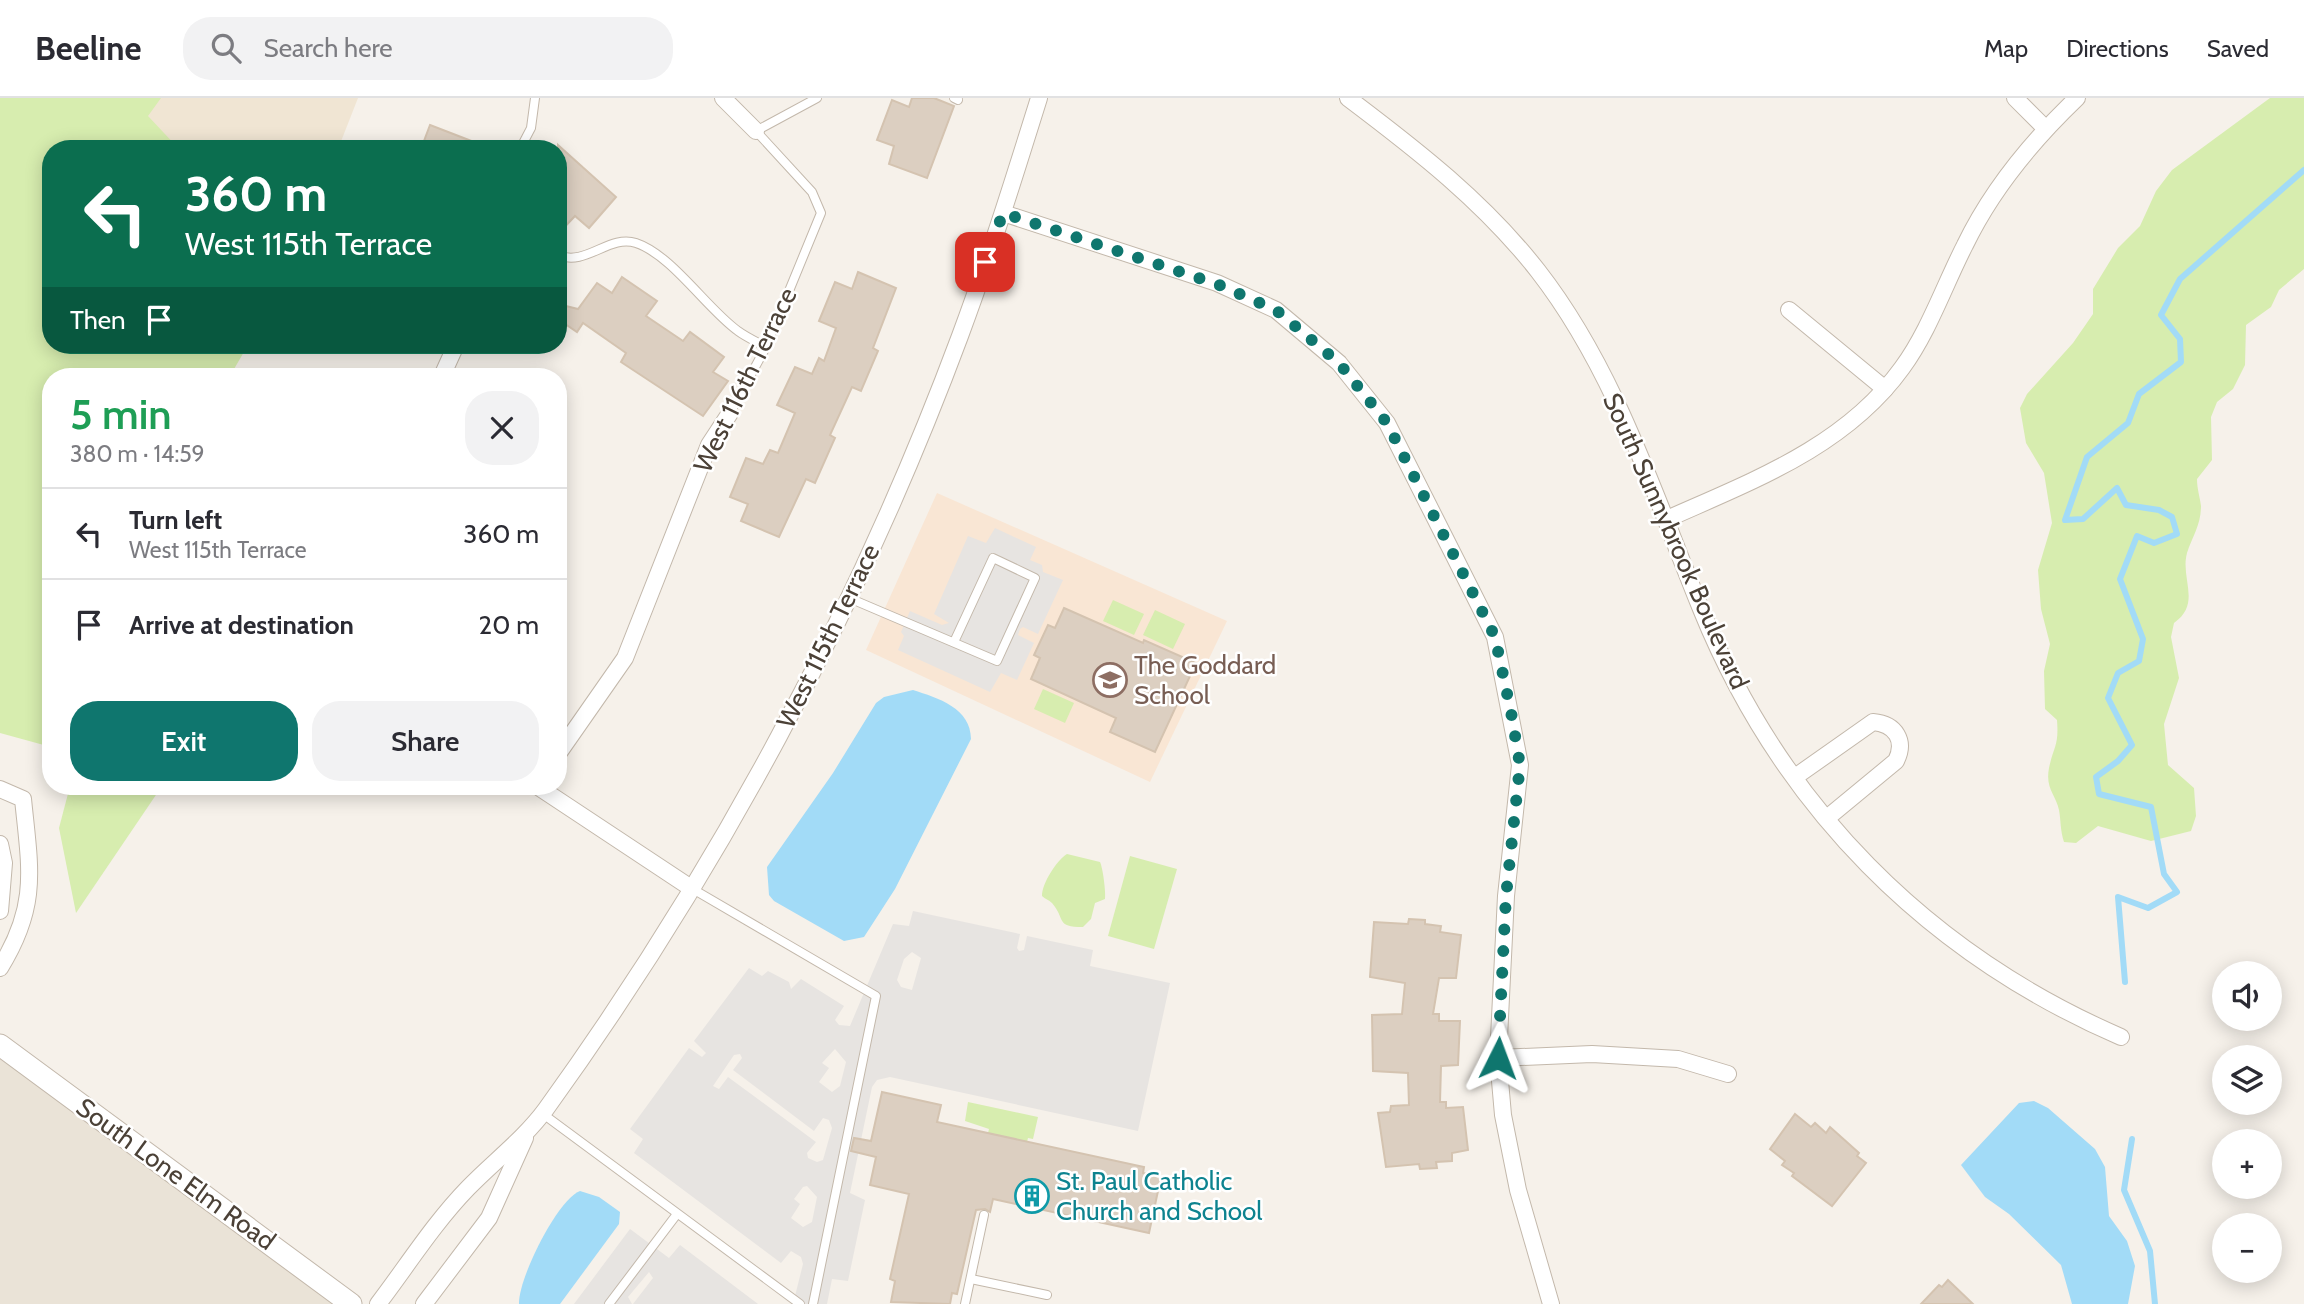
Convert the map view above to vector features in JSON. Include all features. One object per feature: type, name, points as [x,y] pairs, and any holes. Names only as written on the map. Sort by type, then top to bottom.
[{"type":"street","name":"West 116th Terrace","points":[[723,98],[756,131]]},
{"type":"street","name":"West 115th Terrace","points":[[378,1304],[465,1191],[543,1114],[635,979],[777,740],[849,598],[930,410],[1003,213],[1039,98]]},
{"type":"street","name":"South Sunnybrook Boulevard","points":[[1348,98],[1459,185],[1538,272],[1603,374],[1667,519],[1702,610],[1740,690],[1795,777],[1827,818],[1883,883],[1945,936],[2000,974],[2070,1014],[2121,1037]]},
{"type":"street","points":[[2015,98],[2045,128]]},
{"type":"street","points":[[1667,519],[1792,462],[1838,430],[1885,389],[1923,333],[1979,217],[2045,128],[2077,98]]},
{"type":"street","points":[[1003,213],[1217,284],[1276,310],[1339,363],[1387,423],[1495,637],[1520,765],[1506,896],[1498,1058],[1503,1115],[1518,1190],[1550,1304]]},
{"type":"street","points":[[1789,310],[1885,389]]},
{"type":"street","name":"West 116th Terrace","points":[[567,741],[625,658],[709,445],[730,413]]},
{"type":"street","points":[[1795,777],[1873,722],[1885,723],[1895,731],[1900,739],[1901,751],[1896,761],[1827,818]]},
{"type":"street","points":[[0,789],[23,799],[29,859],[29,898],[20,934],[0,968]]},
{"type":"street","points":[[551,795],[691,888]]},
{"type":"street","points":[[0,844],[4,863],[0,911]]},
{"type":"street","name":"South Lone Elm Road","points":[[0,1045],[351,1304]]},
{"type":"street","points":[[1498,1058],[1592,1054],[1678,1059],[1728,1073]]},
{"type":"street","name":"West 115th Terrace","points":[[424,1304],[489,1218],[529,1129]]},
{"type":"lane","points":[[525,140],[531,128],[535,98]]},
{"type":"lane","points":[[756,131],[817,98]]},
{"type":"lane","name":"West 116th Terrace","points":[[730,413],[766,347],[821,213],[812,192],[756,131]]},
{"type":"lane","points":[[567,256],[578,258],[615,243],[635,242],[664,261],[738,331],[766,347]]},
{"type":"lane","points":[[849,598],[997,661],[1035,578],[993,558],[954,642]]},
{"type":"lane","points":[[691,888],[876,996],[813,1304]]},
{"type":"lane","points":[[543,1114],[800,1304]]},
{"type":"lane","points":[[609,1304],[677,1214]]},
{"type":"lane","points":[[965,1304],[984,1215]]},
{"type":"lane","points":[[971,1279],[1047,1295]]},
{"type":"shaded area","points":[[116,98],[358,98],[342,140],[164,140]]},
{"type":"shaded area","points":[[937,493],[1227,621],[1150,782],[866,650]]},
{"type":"shaded area","points":[[995,528],[1036,547],[1030,560],[1042,565],[1043,572],[1063,580],[1038,634],[1023,627],[1020,629],[1018,635],[1034,643],[1017,680],[1001,673],[990,692],[898,650],[904,636],[901,632],[910,611],[942,625],[949,623],[934,614],[968,536],[986,543]]},
{"type":"shaded area","points":[[913,911],[1020,934],[1017,948],[1019,951],[1024,950],[1027,936],[1093,950],[1090,966],[1170,983],[1138,1131],[890,1077],[877,1080],[872,1087],[850,1193],[865,1200],[848,1281],[832,1279],[827,1304],[793,1304],[803,1264],[801,1257],[791,1251],[781,1263],[634,1153],[643,1139],[630,1129],[689,1048],[702,1057],[706,1053],[694,1041],[749,968],[762,976],[768,971],[789,982],[791,989],[801,979],[844,1006],[835,1020],[839,1025],[850,1026],[893,924],[909,926]],"holes":[[[912,952],[921,958],[912,990],[901,987],[897,980],[904,959]],[[835,1049],[846,1062],[840,1086],[832,1092],[819,1082],[829,1068],[822,1063]],[[740,1054],[742,1058],[733,1070],[814,1131],[823,1118],[829,1120],[832,1128],[823,1160],[817,1162],[808,1158],[807,1153],[816,1142],[728,1077],[719,1089],[713,1086],[734,1055]],[[807,1186],[817,1197],[812,1222],[803,1227],[791,1218],[800,1204],[794,1199],[803,1187]]]},
{"type":"shaded area","points":[[0,1050],[346,1304],[0,1304]]},
{"type":"shaded area","points":[[630,1229],[669,1258],[680,1245],[758,1304],[633,1304],[653,1278],[649,1272],[628,1297],[632,1304],[574,1304]]},
{"type":"green space","points":[[0,98],[161,98],[148,116],[171,140],[42,140],[42,354],[243,354],[235,368],[42,368],[42,745],[0,733]]},
{"type":"green space","points":[[2270,98],[2304,98],[2304,269],[2279,290],[2271,307],[2246,325],[2245,365],[2233,389],[2217,402],[2211,417],[2212,460],[2197,479],[2201,513],[2187,553],[2189,599],[2182,615],[2174,623],[2171,637],[2179,678],[2164,724],[2168,765],[2194,788],[2196,816],[2191,831],[2151,841],[2098,826],[2076,843],[2064,842],[2058,805],[2048,781],[2057,741],[2057,720],[2045,709],[2044,671],[2050,644],[2041,609],[2038,570],[2052,523],[2044,473],[2026,443],[2020,408],[2027,394],[2073,343],[2093,314],[2093,289],[2118,248],[2140,226],[2156,191],[2172,170]]},
{"type":"green space","points":[[1113,600],[1144,614],[1134,635],[1103,621]]},
{"type":"green space","points":[[1155,610],[1185,624],[1173,649],[1143,635]]},
{"type":"green space","points":[[1043,689],[1074,703],[1065,723],[1034,709]]},
{"type":"green space","points":[[68,795],[156,795],[76,913],[59,828]]},
{"type":"green space","points":[[1067,854],[1100,862],[1102,869],[1105,899],[1095,903],[1091,919],[1083,927],[1065,924],[1052,903],[1042,896],[1051,872]]},
{"type":"green space","points":[[1130,856],[1177,869],[1154,949],[1108,936]]},
{"type":"green space","points":[[968,1102],[1038,1117],[1033,1139],[1028,1138],[1027,1142],[988,1133],[989,1129],[965,1121]]},
{"type":"water","points":[[913,690],[942,701],[959,712],[970,728],[971,739],[895,889],[864,937],[844,941],[774,901],[769,895],[767,867],[833,773],[876,703],[884,697]]},
{"type":"water","points":[[2034,1101],[2048,1108],[2095,1149],[2105,1167],[2109,1216],[2127,1241],[2135,1266],[2128,1304],[2072,1304],[2061,1265],[2009,1214],[1985,1197],[1961,1165],[2019,1103]]},
{"type":"water","points":[[580,1191],[599,1197],[620,1212],[619,1224],[560,1304],[519,1304],[525,1277],[540,1242],[561,1209]]},
{"type":"building","points":[[912,98],[934,98],[954,106],[927,178],[889,164],[894,146],[877,140],[892,100],[909,107]]},
{"type":"building","points":[[430,125],[469,140],[424,140]]},
{"type":"building","points":[[567,153],[616,197],[589,228],[575,216],[567,224]]},
{"type":"building","points":[[858,272],[896,288],[873,348],[878,351],[861,391],[852,387],[830,435],[835,438],[815,483],[806,479],[779,537],[741,521],[748,504],[730,497],[746,458],[763,464],[770,450],[778,453],[795,413],[777,405],[795,367],[812,374],[819,358],[824,361],[836,328],[819,321],[835,282],[852,289]]},
{"type":"building","points":[[622,277],[657,301],[646,316],[683,341],[690,332],[724,357],[713,372],[728,381],[703,416],[621,362],[626,353],[583,323],[577,332],[567,325],[567,306],[578,309],[597,283],[612,293]]},
{"type":"building","name":"The Goddard School","points":[[1064,608],[1196,663],[1155,752],[1110,732],[1116,718],[1031,679],[1040,658],[1034,655],[1048,625],[1055,628]]},
{"type":"building","points":[[1409,919],[1425,920],[1425,924],[1441,926],[1440,932],[1461,935],[1456,978],[1439,978],[1433,1014],[1439,1014],[1439,1021],[1460,1021],[1458,1065],[1441,1066],[1440,1102],[1446,1102],[1446,1108],[1463,1107],[1468,1150],[1452,1153],[1452,1161],[1436,1162],[1437,1168],[1420,1169],[1419,1164],[1386,1167],[1378,1113],[1390,1112],[1391,1106],[1409,1105],[1408,1073],[1373,1071],[1372,1015],[1402,1014],[1405,983],[1370,977],[1374,922],[1408,924]]},
{"type":"building","name":"St. Paul Catholic Church and School","points":[[882,1092],[941,1105],[937,1122],[1144,1167],[1143,1173],[1161,1177],[1149,1233],[993,1199],[990,1212],[985,1209],[976,1210],[957,1294],[952,1293],[950,1304],[891,1302],[895,1281],[890,1279],[909,1194],[870,1185],[876,1157],[851,1151],[854,1138],[871,1141]]},
{"type":"building","points":[[1795,1114],[1811,1127],[1815,1123],[1826,1133],[1830,1127],[1859,1153],[1857,1156],[1866,1163],[1832,1206],[1792,1176],[1794,1173],[1782,1165],[1785,1161],[1770,1149]]},
{"type":"building","points":[[1948,1280],[1973,1304],[1921,1304],[1939,1285],[1942,1287]]},
{"type":"waterway","points":[[2125,982],[2118,897],[2148,908],[2177,892],[2164,874],[2151,807],[2099,794],[2096,777],[2118,761],[2132,745],[2108,698],[2118,673],[2139,661],[2143,639],[2120,579],[2137,536],[2154,543],[2177,534],[2172,517],[2159,510],[2126,505],[2117,488],[2083,519],[2065,520],[2087,457],[2128,423],[2139,394],[2181,362],[2180,339],[2161,315],[2180,279],[2304,170]]},
{"type":"waterway","points":[[2132,1139],[2124,1190],[2150,1251],[2155,1304]]},
{"type":"place","name":"The Goddard School","points":[[1110,680]]},
{"type":"place","name":"St. Paul Catholic Church and School","points":[[1032,1196]]},
{"type":"route","points":[[985,262],[1003,213],[1217,284],[1276,310],[1339,363],[1387,423],[1495,637],[1511,712],[1520,765],[1506,896],[1498,1058]]}]
